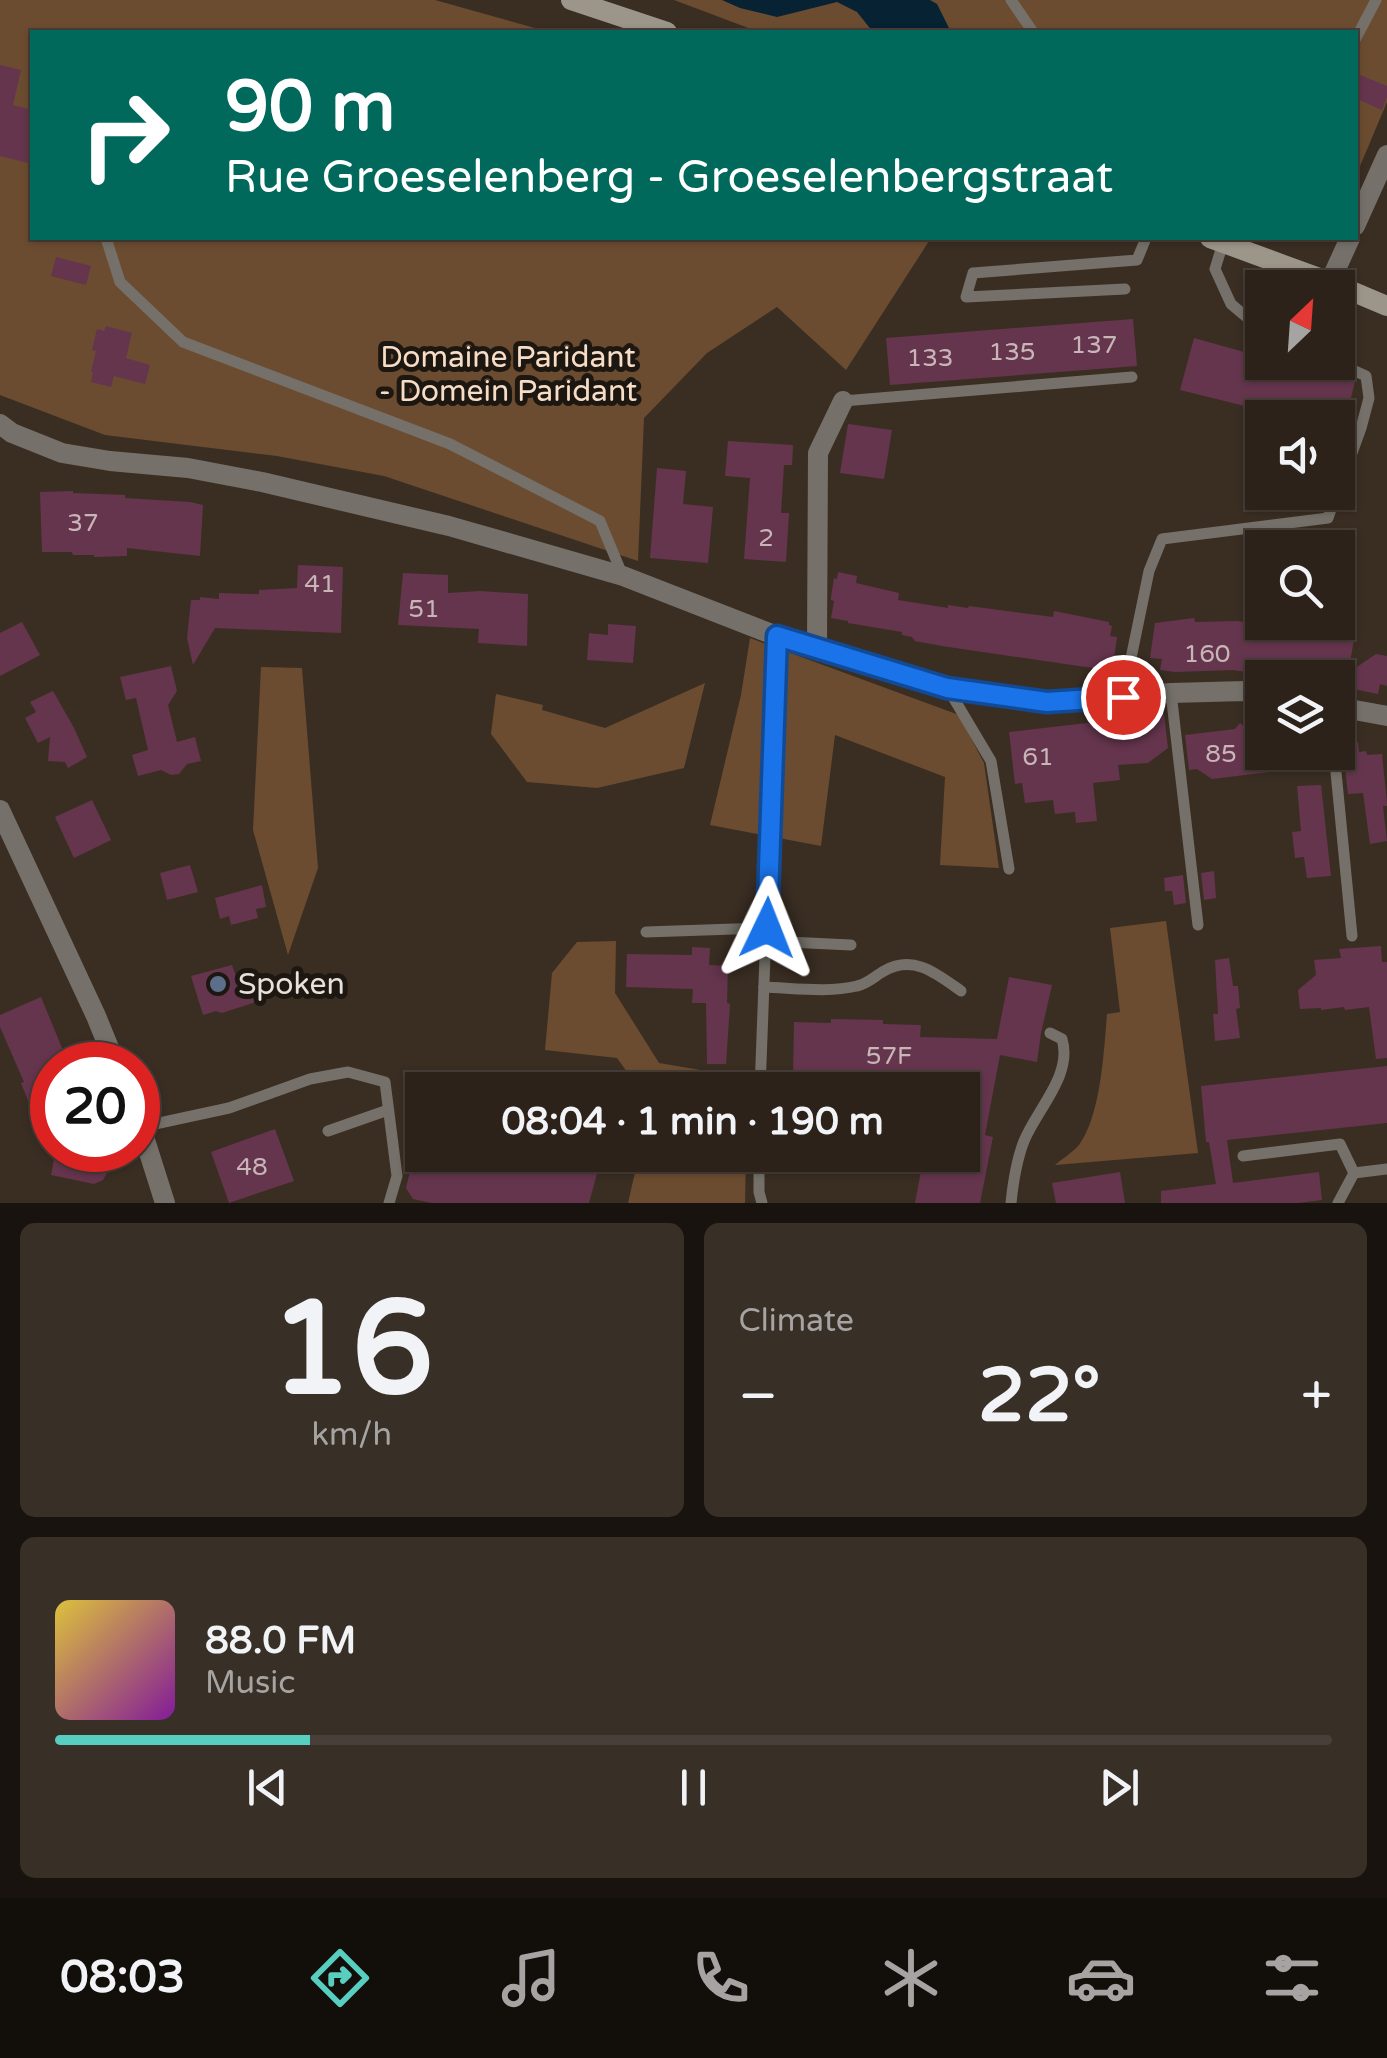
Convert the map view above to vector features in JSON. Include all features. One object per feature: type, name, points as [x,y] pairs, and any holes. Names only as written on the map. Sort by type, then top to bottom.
[{"type":"main road","points":[[571,0],[662,30]]},
{"type":"main road","points":[[1217,240],[1298,270]]},
{"type":"main road","points":[[1355,293],[1387,306]]},
{"type":"street","points":[[1358,219],[1387,155]]},
{"type":"street","points":[[1335,270],[1349,240]]},
{"type":"street","points":[[817,648],[818,453],[843,401]]},
{"type":"street","points":[[0,424],[12,433],[62,453],[188,468],[449,526],[622,576],[777,636],[947,688],[1047,702],[1245,691]]},
{"type":"street","points":[[1355,709],[1387,716]]},
{"type":"street","points":[[0,810],[107,1042]]},
{"type":"street","points":[[155,1172],[165,1203]]},
{"type":"lane","points":[[1011,0],[1032,30]]},
{"type":"lane","points":[[1021,14],[1026,7],[1024,0]]},
{"type":"lane","points":[[1358,34],[1376,0]]},
{"type":"lane","points":[[107,240],[120,282],[183,342],[450,444],[600,521],[622,576]]},
{"type":"lane","points":[[1125,289],[966,297],[973,273],[1138,260],[1145,240]]},
{"type":"lane","points":[[1217,240],[1215,269],[1231,304],[1245,316]]},
{"type":"lane","points":[[1355,371],[1366,376],[1369,398],[1355,444]]},
{"type":"lane","points":[[843,401],[1132,376]]},
{"type":"lane","points":[[1123,697],[1149,570],[1162,539],[1328,518],[1331,510]]},
{"type":"lane","points":[[761,1072],[777,636]]},
{"type":"lane","points":[[947,688],[991,761],[1010,869]]},
{"type":"lane","points":[[1171,693],[1198,925]]},
{"type":"lane","points":[[1336,770],[1352,936]]},
{"type":"lane","points":[[646,932],[766,934],[851,944]]},
{"type":"lane","points":[[764,987],[834,990],[862,985],[902,963],[926,966],[961,992]]},
{"type":"lane","points":[[1011,1203],[1022,1144],[1056,1085],[1064,1054],[1062,1038],[1050,1033]]},
{"type":"lane","points":[[160,1120],[229,1108],[310,1078],[348,1072],[385,1082],[396,1176],[388,1203]]},
{"type":"lane","points":[[328,1132],[388,1110]]},
{"type":"lane","points":[[1243,1156],[1340,1144],[1354,1173]]},
{"type":"lane","points":[[1354,1173],[1387,1169]]},
{"type":"lane","points":[[759,1172],[762,1203]]},
{"type":"lane","points":[[1338,1203],[1354,1173]]},
{"type":"green space","name":"Domaine Paridant - Domein Paridant","points":[[0,0],[435,0],[542,30],[30,30],[30,240],[930,240],[846,370],[777,307],[707,353],[644,418],[638,561],[384,476],[277,456],[105,435],[0,395]]},
{"type":"green space","points":[[674,0],[1387,0],[1387,102],[1358,171],[1358,30],[754,30]]},
{"type":"green space","points":[[750,638],[959,715],[984,763],[999,868],[940,865],[945,777],[835,735],[821,846],[710,825],[741,695]]},
{"type":"green space","points":[[261,667],[302,668],[318,868],[288,955],[253,830]]},
{"type":"green space","points":[[705,683],[684,768],[597,788],[527,782],[491,734],[496,694],[543,705],[542,710],[605,728]]},
{"type":"green space","points":[[1166,921],[1198,1153],[1055,1165],[1077,1148],[1086,1132],[1100,1082],[1107,1014],[1120,1012],[1110,928]]},
{"type":"green space","points":[[616,941],[615,993],[659,1063],[712,1072],[627,1072],[617,1058],[545,1050],[552,973],[577,942]]},
{"type":"green space","points":[[635,1172],[746,1172],[745,1203],[628,1203]]},
{"type":"water","points":[[722,0],[930,0],[937,4],[950,30],[871,30],[857,12],[837,2],[777,17]]},
{"type":"building","points":[[0,65],[21,70],[13,105],[30,109],[30,164],[0,156]]},
{"type":"building","points":[[1360,75],[1387,86],[1382,110],[1358,99]]},
{"type":"building","points":[[56,257],[91,266],[86,285],[51,276]]},
{"type":"building","points":[[1133,319],[1137,366],[890,385],[886,338]]},
{"type":"building","points":[[106,326],[132,333],[126,358],[150,365],[145,384],[114,376],[111,387],[91,382],[97,329],[104,331]]},
{"type":"building","points":[[1194,338],[1245,352],[1245,380],[1355,381],[1350,400],[1245,400],[1245,406],[1180,390]]},
{"type":"building","points":[[848,424],[892,430],[884,479],[840,473]]},
{"type":"building","points":[[728,441],[793,445],[792,465],[784,465],[781,513],[789,513],[786,562],[744,559],[750,478],[725,476]]},
{"type":"building","points":[[657,468],[686,471],[683,504],[713,507],[708,563],[650,558]]},
{"type":"building","points":[[73,491],[203,505],[200,556],[127,548],[127,556],[42,552],[40,492]]},
{"type":"building","points":[[298,565],[343,567],[341,633],[215,628],[193,665],[187,638],[191,600],[219,599],[219,593],[259,594],[259,590],[297,588]]},
{"type":"building","points":[[838,572],[857,576],[856,583],[899,593],[898,600],[1053,617],[1054,611],[1109,622],[1110,636],[1117,637],[1113,666],[1099,664],[1099,669],[942,646],[915,641],[902,632],[831,618],[831,597]]},
{"type":"building","points":[[403,573],[448,575],[448,593],[528,594],[527,646],[478,643],[479,629],[398,625]]},
{"type":"building","points":[[1194,618],[1195,622],[1245,622],[1245,640],[1354,640],[1350,660],[1245,660],[1245,672],[1175,672],[1160,670],[1162,659],[1150,658],[1155,623]]},
{"type":"building","points":[[22,622],[40,655],[0,676],[0,633]]},
{"type":"building","points":[[608,624],[636,626],[633,663],[587,660],[589,633],[608,635]]},
{"type":"building","points":[[1376,654],[1387,656],[1387,686],[1380,684],[1378,694],[1355,689],[1355,668]]},
{"type":"building","points":[[171,666],[177,691],[168,705],[177,742],[195,737],[201,761],[187,764],[179,774],[161,770],[138,776],[132,755],[148,750],[136,698],[126,700],[120,677]]},
{"type":"building","points":[[53,691],[87,757],[68,768],[65,762],[48,761],[50,737],[38,743],[25,718],[36,712],[30,702]]},
{"type":"building","points":[[1164,714],[1168,748],[1148,763],[1118,765],[1120,780],[1093,783],[1097,821],[1076,823],[1075,812],[1055,814],[1053,800],[1025,803],[1022,783],[1015,784],[1009,732]]},
{"type":"building","points":[[1240,723],[1245,727],[1245,770],[1285,770],[1212,779],[1197,769],[1189,770],[1185,735],[1235,729]]},
{"type":"building","points":[[1355,742],[1359,752],[1382,754],[1387,841],[1370,844],[1363,793],[1348,794],[1345,770],[1355,770]]},
{"type":"building","points":[[1321,785],[1331,876],[1307,878],[1304,857],[1295,858],[1292,832],[1301,831],[1297,786]]},
{"type":"building","points":[[92,800],[111,840],[74,858],[55,817]]},
{"type":"building","points":[[190,865],[198,892],[167,900],[160,873]]},
{"type":"building","points":[[1214,871],[1216,898],[1204,900],[1201,873]]},
{"type":"building","points":[[1183,875],[1186,903],[1174,905],[1172,891],[1165,891],[1164,878]]},
{"type":"building","points":[[262,885],[266,907],[256,909],[258,918],[231,925],[229,916],[220,919],[215,898]]},
{"type":"building","points":[[1381,946],[1382,962],[1387,962],[1387,1058],[1376,1059],[1369,1007],[1300,1009],[1298,990],[1316,975],[1314,960],[1341,958],[1339,949]]},
{"type":"building","points":[[692,947],[710,948],[709,965],[728,966],[726,1064],[707,1064],[706,1003],[692,1003],[693,989],[626,987],[627,954],[692,955]]},
{"type":"building","points":[[1229,958],[1233,986],[1238,986],[1240,1038],[1215,1041],[1215,960]]},
{"type":"building","points":[[232,965],[239,986],[253,982],[259,1001],[203,1015],[191,976]]},
{"type":"building","points":[[1009,977],[1052,985],[1037,1062],[1000,1055],[985,1135],[993,1137],[980,1203],[915,1203],[921,1172],[980,1172],[980,1072],[793,1072],[794,1022],[883,1020],[883,1024],[921,1025],[920,1037],[997,1039]]},
{"type":"building","points":[[41,997],[60,1042],[30,1042],[30,1106],[0,1027],[0,1015]]},
{"type":"building","points":[[1387,1066],[1387,1123],[1227,1140],[1233,1183],[1319,1172],[1322,1200],[1161,1203],[1161,1191],[1216,1184],[1206,1142],[1201,1086]]},
{"type":"building","points":[[275,1129],[294,1181],[229,1203],[211,1152]]},
{"type":"building","points":[[52,1172],[107,1173],[94,1184],[51,1175]]},
{"type":"building","points":[[410,1172],[597,1172],[589,1203],[432,1203],[413,1199],[406,1188]]},
{"type":"building","points":[[1120,1172],[1125,1203],[1056,1203],[1052,1183]]},
{"type":"place","name":"Spoken","points":[[218,984]]},
{"type":"route","points":[[767,928],[777,636],[947,688],[1047,702],[1123,697]]}]
